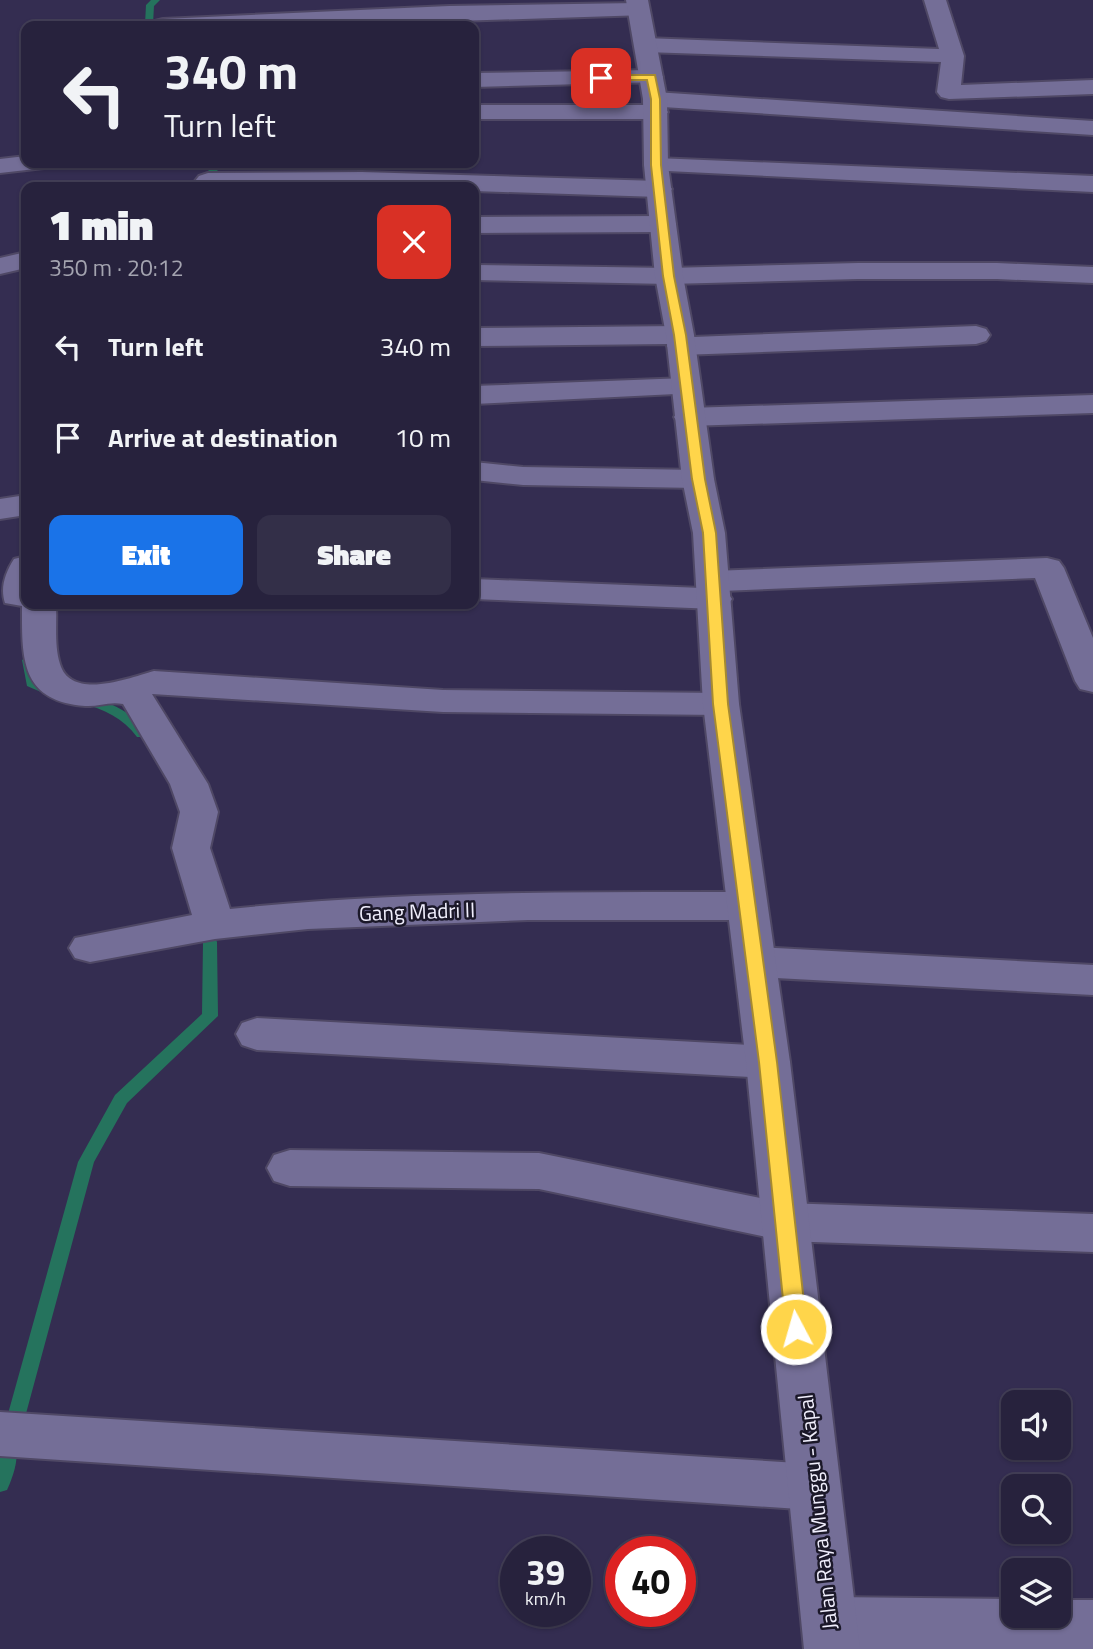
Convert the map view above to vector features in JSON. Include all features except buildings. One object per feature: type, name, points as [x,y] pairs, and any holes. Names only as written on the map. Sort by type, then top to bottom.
[{"type":"street","points":[[935,0],[953,56],[948,92],[1093,87]]},
{"type":"street","points":[[273,21],[449,13],[647,57],[1093,128]]},
{"type":"street","points":[[479,78],[647,57],[953,56]]},
{"type":"street","points":[[479,111],[647,57]]},
{"type":"street","name":"Jalan Raya Munggu - Kapal","points":[[647,57],[669,276],[698,479],[709,533],[721,704],[768,1062],[831,1636]]},
{"type":"street","points":[[0,166],[21,164]]},
{"type":"street","points":[[206,177],[408,182]]},
{"type":"street","points":[[479,185],[659,193],[1093,184]]},
{"type":"street","points":[[479,224],[659,193]]},
{"type":"street","points":[[479,273],[669,276],[858,271],[996,271],[1093,275]]},
{"type":"street","points":[[479,337],[680,341],[976,335]]},
{"type":"street","points":[[479,395],[688,402],[1093,404]]},
{"type":"street","points":[[479,471],[536,477],[698,479]]},
{"type":"street","points":[[0,509],[21,506]]},
{"type":"street","points":[[479,589],[714,590],[1046,568],[1080,615],[1093,681]]},
{"type":"street","points":[[21,576],[15,588],[17,596],[21,596]]},
{"type":"street","points":[[40,609],[41,661],[46,678],[52,686],[84,696],[115,692],[154,681],[443,701],[721,704]]},
{"type":"street","points":[[115,692],[136,697],[189,784],[199,812],[191,848],[215,925]]},
{"type":"street","name":"Gang Madri II","points":[[90,948],[215,925],[308,915],[528,906],[746,906]]},
{"type":"street","points":[[755,962],[1093,980]]},
{"type":"street","points":[[257,1034],[768,1062]]},
{"type":"street","points":[[290,1168],[539,1171],[785,1222],[1093,1233]]},
{"type":"street","points":[[0,1434],[814,1487]]},
{"type":"street","points":[[831,1636],[1093,1626]]},
{"type":"waterway","points":[[149,21],[150,5],[156,0]]},
{"type":"waterway","points":[[213,168],[215,178]]},
{"type":"waterway","points":[[28,660],[32,683],[53,692]]},
{"type":"waterway","points":[[86,700],[118,712],[131,721],[142,734]]},
{"type":"waterway","points":[[15,1421],[86,1162],[121,1099],[210,1016],[210,942]]},
{"type":"waterway","points":[[0,1484],[8,1452]]},
{"type":"route","points":[[601,78],[651,77],[656,99],[656,165],[698,479],[709,533],[721,704],[768,1062],[796,1329]]}]
